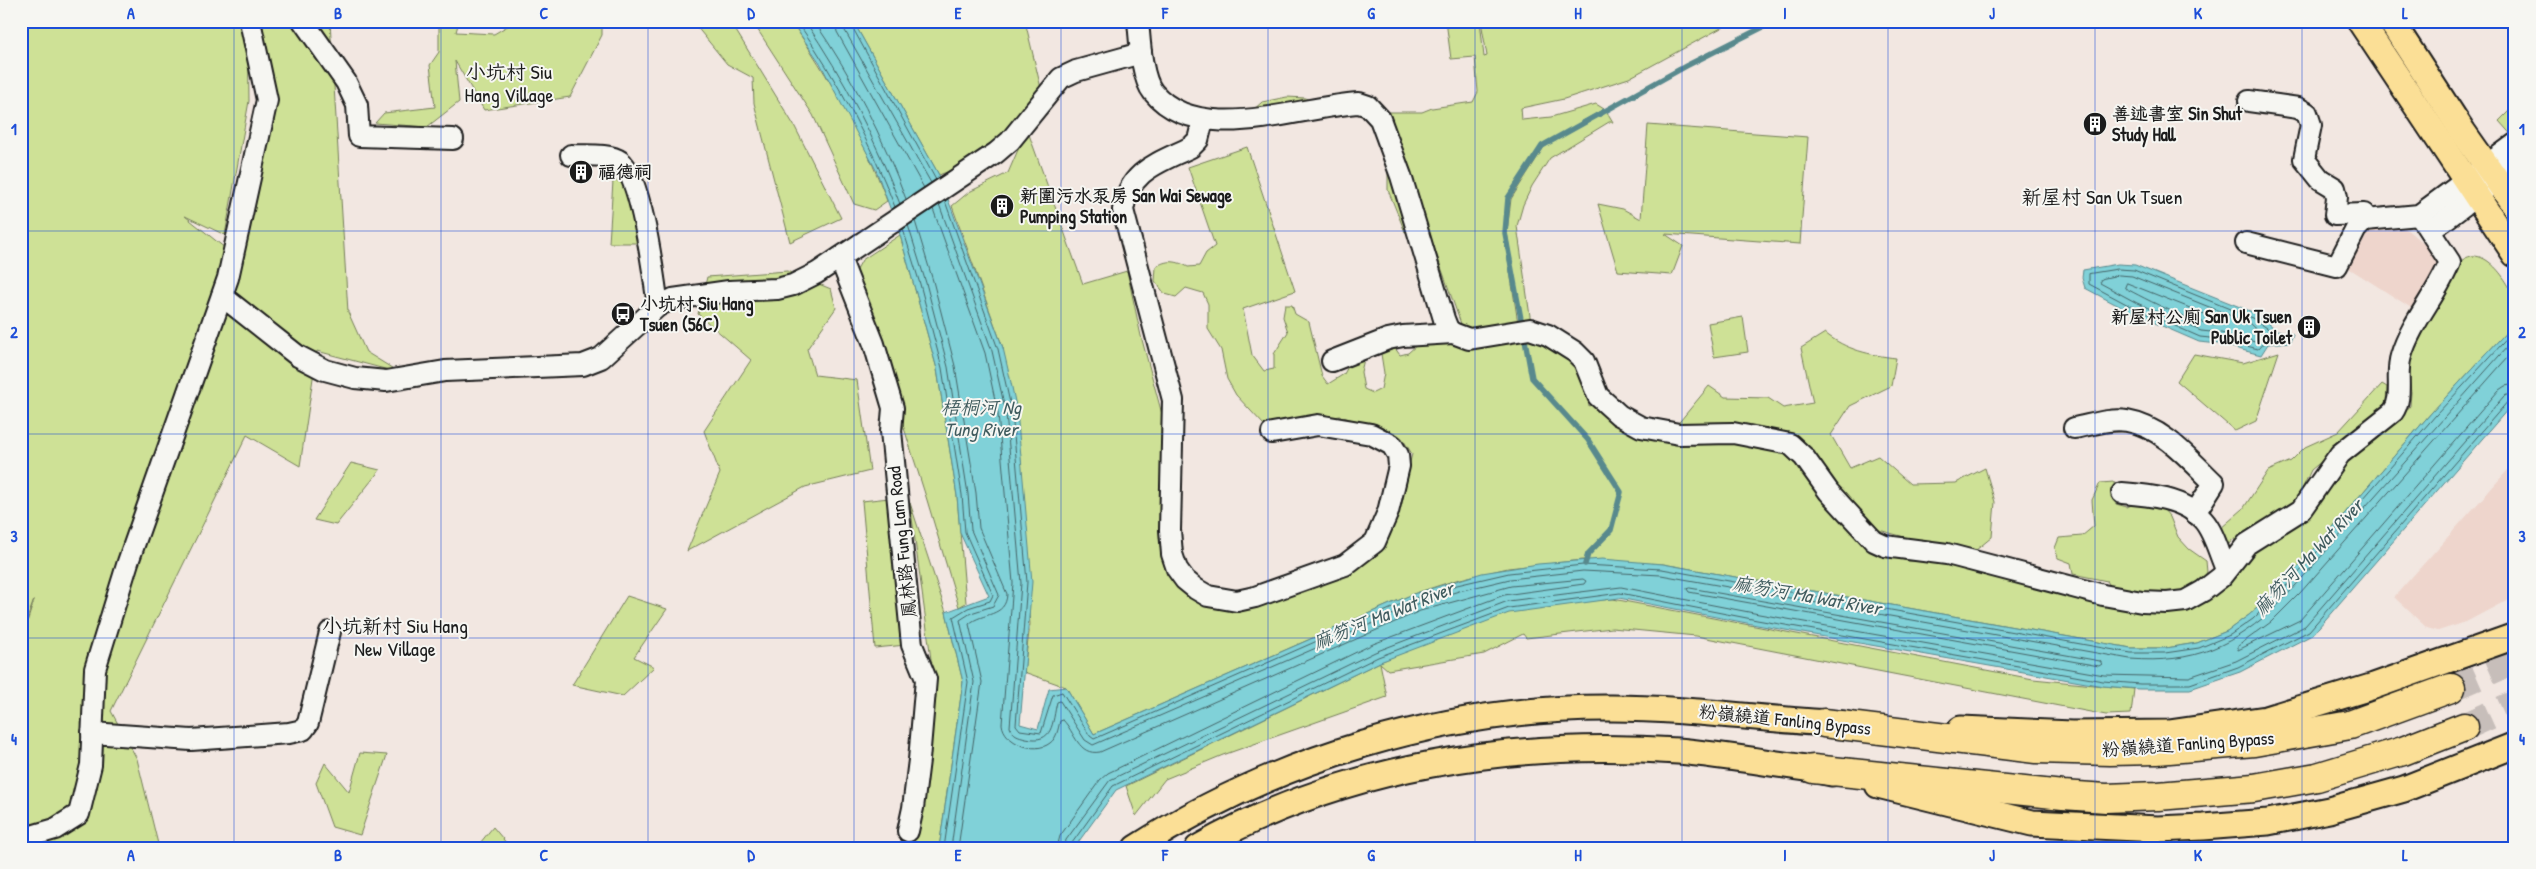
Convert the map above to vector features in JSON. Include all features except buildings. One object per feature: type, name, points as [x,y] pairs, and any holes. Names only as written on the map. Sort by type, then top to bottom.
[{"type":"highway","name":"粉嶺繞道 Fanling Bypass","points":[[1824,723],[2036,748],[2110,751],[2157,750],[2254,742],[2350,725],[2452,688]]},
{"type":"highway","points":[[1813,769],[2063,795],[2106,798],[2167,796],[2254,788],[2316,777],[2403,752],[2464,727]]},
{"type":"main road","points":[[2360,21],[2515,254]]},
{"type":"main road","points":[[2391,21],[2499,171],[2515,206]]},
{"type":"main road","points":[[1824,723],[2072,734],[2169,732],[2266,719],[2374,686],[2515,636]]},
{"type":"main road","name":"粉嶺繞道 Fanling Bypass","points":[[1136,848],[1178,822],[1225,798],[1331,755],[1429,729],[1517,714],[1565,709],[1648,708],[1733,713],[1824,723]]},
{"type":"main road","points":[[1198,848],[1252,820],[1339,787],[1436,762],[1520,750],[1679,751],[1813,769],[2032,823],[2158,829],[2268,822],[2329,810],[2404,789],[2515,745]]},
{"type":"street","points":[[21,839],[55,829],[79,814],[91,764],[95,669],[128,562],[222,296],[267,100],[250,21]]},
{"type":"street","points":[[303,21],[346,82],[357,105],[359,136],[453,139]]},
{"type":"street","points":[[1138,21],[1141,53],[1152,91],[1182,114],[1203,120],[1282,116],[1359,103],[1376,114],[1401,176],[1444,319],[1448,329],[1461,336]]},
{"type":"street","points":[[222,296],[298,356],[318,366],[355,378],[386,381],[445,371],[583,365],[601,358],[658,306],[673,300],[697,294],[777,290],[793,285],[846,254],[996,153],[1010,141],[1061,78],[1076,71],[1141,53]]},
{"type":"street","points":[[2246,243],[2338,266],[2356,229],[2364,220],[2364,214],[2335,214],[2338,196],[2335,188],[2320,179],[2304,159],[2311,125],[2306,113],[2298,108],[2249,101]]},
{"type":"street","points":[[1203,120],[1198,140],[1191,146],[1139,174],[1130,185],[1123,210],[1173,400],[1170,530],[1172,554],[1177,569],[1185,580],[1208,596],[1237,601],[1255,597],[1345,565],[1375,542],[1381,532],[1399,466],[1398,455],[1392,445],[1372,434],[1318,425],[1272,433]]},
{"type":"street","points":[[2364,220],[2425,223],[2470,189],[2499,171],[2515,144]]},
{"type":"street","points":[[571,155],[613,158],[621,162],[628,172],[647,232],[658,306]]},
{"type":"street","points":[[1332,362],[1388,339],[1403,336],[1461,336],[1530,329],[1548,335],[1575,352],[1584,361],[1598,396],[1619,415],[1642,427],[1678,434],[1733,433],[1790,444],[1804,457],[1829,492],[1874,541],[1885,546],[1947,554],[2103,594],[2142,602],[2168,603],[2185,601],[2203,591],[2221,577],[2247,544],[2301,510],[2340,454],[2393,412],[2399,404],[2398,367],[2404,347],[2450,262],[2425,223]]},
{"type":"street","name":"鳳林路 Fung Lam Road","points":[[846,254],[893,408],[891,431],[912,645],[926,679],[916,789],[908,831]]},
{"type":"street","points":[[2074,428],[2109,421],[2126,421],[2140,424],[2176,446],[2214,483],[2195,513]]},
{"type":"street","points":[[2122,493],[2147,495],[2168,501],[2195,513],[2204,520],[2226,570]]},
{"type":"street","points":[[92,733],[200,740],[289,733],[303,730],[308,722],[330,632]]},
{"type":"shaded area","points":[[2397,221],[2440,258],[2439,266],[2416,311],[2347,267],[2370,230],[2388,231]]},
{"type":"shaded area","points":[[2515,462],[2515,596],[2466,622],[2438,631],[2427,628],[2394,597]]},
{"type":"green space","points":[[21,21],[248,21],[249,101],[225,235],[185,216],[240,260],[273,99],[258,21],[330,21],[348,312],[366,352],[400,373],[317,351],[300,466],[247,435],[111,711],[137,759],[159,848],[21,848],[21,642],[34,600],[21,635]]},
{"type":"green space","points":[[431,21],[459,21],[456,32],[494,34],[516,21],[602,21],[602,35],[570,97],[484,110],[455,61],[459,102],[427,127],[375,123],[384,113],[435,107],[430,65],[439,52],[439,26]]},
{"type":"green space","points":[[692,21],[730,21],[795,127],[841,218],[790,242],[754,103],[753,78],[727,64]]},
{"type":"green space","points":[[752,21],[791,21],[845,108],[868,154],[887,201],[874,210],[854,204],[813,115]]},
{"type":"green space","points":[[853,21],[1025,21],[1044,101],[996,153],[939,175]]},
{"type":"green space","points":[[1446,21],[1480,21],[1484,57],[1487,56],[1481,21],[1734,21],[1629,78],[1564,99],[1521,108],[1522,120],[1551,117],[1596,104],[1604,109],[1541,145],[1507,198],[1504,233],[1518,323],[1466,330],[1461,324],[1429,233],[1405,232],[1388,190],[1388,172],[1397,155],[1387,112],[1422,112],[1432,108],[1473,102],[1478,92],[1475,57],[1451,59]]},
{"type":"green space","points":[[1287,97],[1306,98],[1312,102],[1251,112],[1262,102]]},
{"type":"green space","points":[[2515,105],[2515,139],[2499,121]]},
{"type":"green space","points":[[1607,112],[1613,122],[1609,122],[1550,158],[1532,186],[1523,205],[1517,226],[1531,323],[1521,322],[1507,232],[1511,199],[1544,147]]},
{"type":"green space","points":[[1648,125],[1808,137],[1800,244],[1665,234],[1683,246],[1672,275],[1618,271],[1598,204],[1623,209],[1641,219]]},
{"type":"green space","points":[[1027,129],[1083,284],[1127,271],[1141,336],[1163,418],[1163,552],[1207,604],[1343,573],[1398,510],[1412,454],[1402,438],[1340,416],[1310,421],[1263,435],[1264,425],[1236,395],[1227,379],[1221,350],[1208,329],[1208,304],[1203,293],[1186,288],[1176,297],[1165,294],[1155,281],[1156,267],[1160,264],[1172,262],[1188,267],[1199,266],[1206,253],[1215,246],[1188,167],[1247,147],[1295,291],[1243,309],[1252,355],[1264,371],[1274,369],[1274,354],[1288,332],[1283,317],[1285,305],[1292,305],[1295,314],[1309,322],[1322,376],[1328,384],[1344,374],[1353,357],[1364,359],[1361,372],[1364,389],[1373,393],[1381,389],[1384,373],[1381,354],[1385,349],[1394,347],[1400,355],[1408,353],[1418,344],[1533,336],[1564,354],[1585,373],[1589,406],[1603,397],[1671,432],[1709,386],[1725,397],[1768,398],[1783,408],[1813,403],[1801,348],[1825,333],[1850,348],[1896,358],[1891,386],[1850,406],[1831,435],[1850,468],[1878,456],[1910,484],[1956,483],[1985,468],[1995,502],[1992,537],[1970,555],[1879,530],[1856,531],[1876,551],[1907,561],[1959,562],[2113,590],[2107,581],[2073,574],[2071,563],[2058,558],[2055,548],[2059,538],[2082,536],[2094,526],[2092,500],[2100,483],[2114,482],[2116,504],[2127,507],[2138,502],[2164,510],[2170,517],[2178,537],[2189,549],[2206,561],[2207,572],[2200,583],[2236,548],[2234,538],[2224,550],[2213,535],[2243,509],[2268,471],[2291,461],[2305,447],[2338,432],[2382,384],[2387,387],[2386,402],[2371,420],[2311,470],[2294,507],[2311,515],[2344,461],[2374,442],[2395,424],[2410,406],[2411,392],[2407,370],[2412,348],[2458,264],[2466,258],[2475,256],[2483,258],[2498,271],[2505,279],[2515,299],[2515,323],[2432,412],[2272,595],[2227,631],[2197,643],[2165,648],[2131,648],[1663,564],[1583,560],[1508,568],[1456,580],[1413,594],[1094,734],[1066,687],[1024,672],[1030,624],[1003,348],[952,206],[969,192],[1008,173]]},
{"type":"green space","points":[[613,181],[623,181],[644,243],[609,243]]},
{"type":"green space","points":[[900,235],[937,369],[957,496],[966,603],[959,607],[857,281],[857,269],[862,260]]},
{"type":"green space","points":[[787,271],[831,289],[836,308],[807,349],[815,375],[857,380],[870,471],[805,487],[687,551],[720,473],[704,431],[751,360],[698,314],[707,277]]},
{"type":"green space","points":[[1743,317],[1748,352],[1714,357],[1708,323]]},
{"type":"green space","points":[[2279,352],[2256,421],[2235,431],[2177,381],[2194,354],[2243,363]]},
{"type":"green space","points":[[351,463],[380,470],[336,525],[314,520]]},
{"type":"green space","points":[[889,498],[906,645],[875,648],[862,501]]},
{"type":"green space","points":[[910,503],[946,612],[963,682],[939,848],[913,848],[922,807],[933,674]]},
{"type":"green space","points":[[627,596],[667,609],[634,657],[654,667],[623,696],[572,685]]},
{"type":"green space","points":[[1613,599],[2033,679],[2134,689],[2131,714],[2106,715],[1696,636],[1612,628],[1526,638],[1523,634],[1484,654],[1388,670],[1380,663],[1387,697],[1223,755],[1165,779],[1136,816],[1126,786],[1380,662],[1507,609]]},
{"type":"green space","points":[[360,753],[387,755],[360,835],[332,827],[316,783],[325,763],[349,792]]},
{"type":"green space","points":[[493,827],[508,845],[548,848],[476,848]]},
{"type":"water","points":[[791,21],[853,21],[939,175],[1003,348],[1017,411],[1032,582],[1020,724],[1038,729],[1049,689],[1066,687],[1094,734],[1413,594],[1482,573],[1538,564],[1602,559],[1663,564],[2131,648],[2165,648],[2197,643],[2227,631],[2272,595],[2432,412],[2515,323],[2515,401],[2312,635],[2240,672],[2190,689],[2139,689],[2103,686],[1757,625],[1619,598],[1509,613],[1380,662],[1116,790],[1074,848],[939,848],[963,682],[946,612],[989,596],[960,533],[957,496],[937,369],[900,235],[876,170],[820,63]]},
{"type":"water","points":[[2118,264],[2135,265],[2255,313],[2277,330],[2293,334],[2290,342],[2268,344],[2261,355],[2219,344],[2199,342],[2132,313],[2085,288],[2082,278],[2083,270]]},
{"type":"waterway","points":[[1585,564],[1588,554],[1611,530],[1621,492],[1588,440],[1532,378],[1505,233],[1508,198],[1542,146],[1686,66],[1775,21]]},
{"type":"tunnel","points":[[2451,688],[2515,660]]},
{"type":"tunnel","points":[[2464,727],[2515,704]]},
{"type":"place","name":"善述書室 Sin Shut Study Hall","points":[[2095,124]]},
{"type":"place","name":"福德祠","points":[[581,172]]},
{"type":"place","name":"新圍污水泵房 San Wai Sewage Pumping Station","points":[[1002,206]]},
{"type":"place","name":"小坑村 Siu Hang Tsuen (56C)","points":[[623,314]]},
{"type":"place","name":"新屋村公廁 San Uk Tsuen Public Toilet","points":[[2309,327]]},
{"type":"district","name":"小坑村 Siu Hang Village","points":[[509,84]]},
{"type":"district","name":"新屋村 San Uk Tsuen","points":[[2102,197]]},
{"type":"district","name":"小坑新村 Siu Hang New Village","points":[[395,638]]},
{"type":"water label","name":"梧桐河 Ng Tung River","points":[[981,418]]},
{"type":"water label","name":"麻笏河 Ma Wat River","points":[[2308,557]]},
{"type":"water label","name":"麻笏河 Ma Wat River","points":[[1807,595]]},
{"type":"water label","name":"麻笏河 Ma Wat River","points":[[1383,615]]}]
